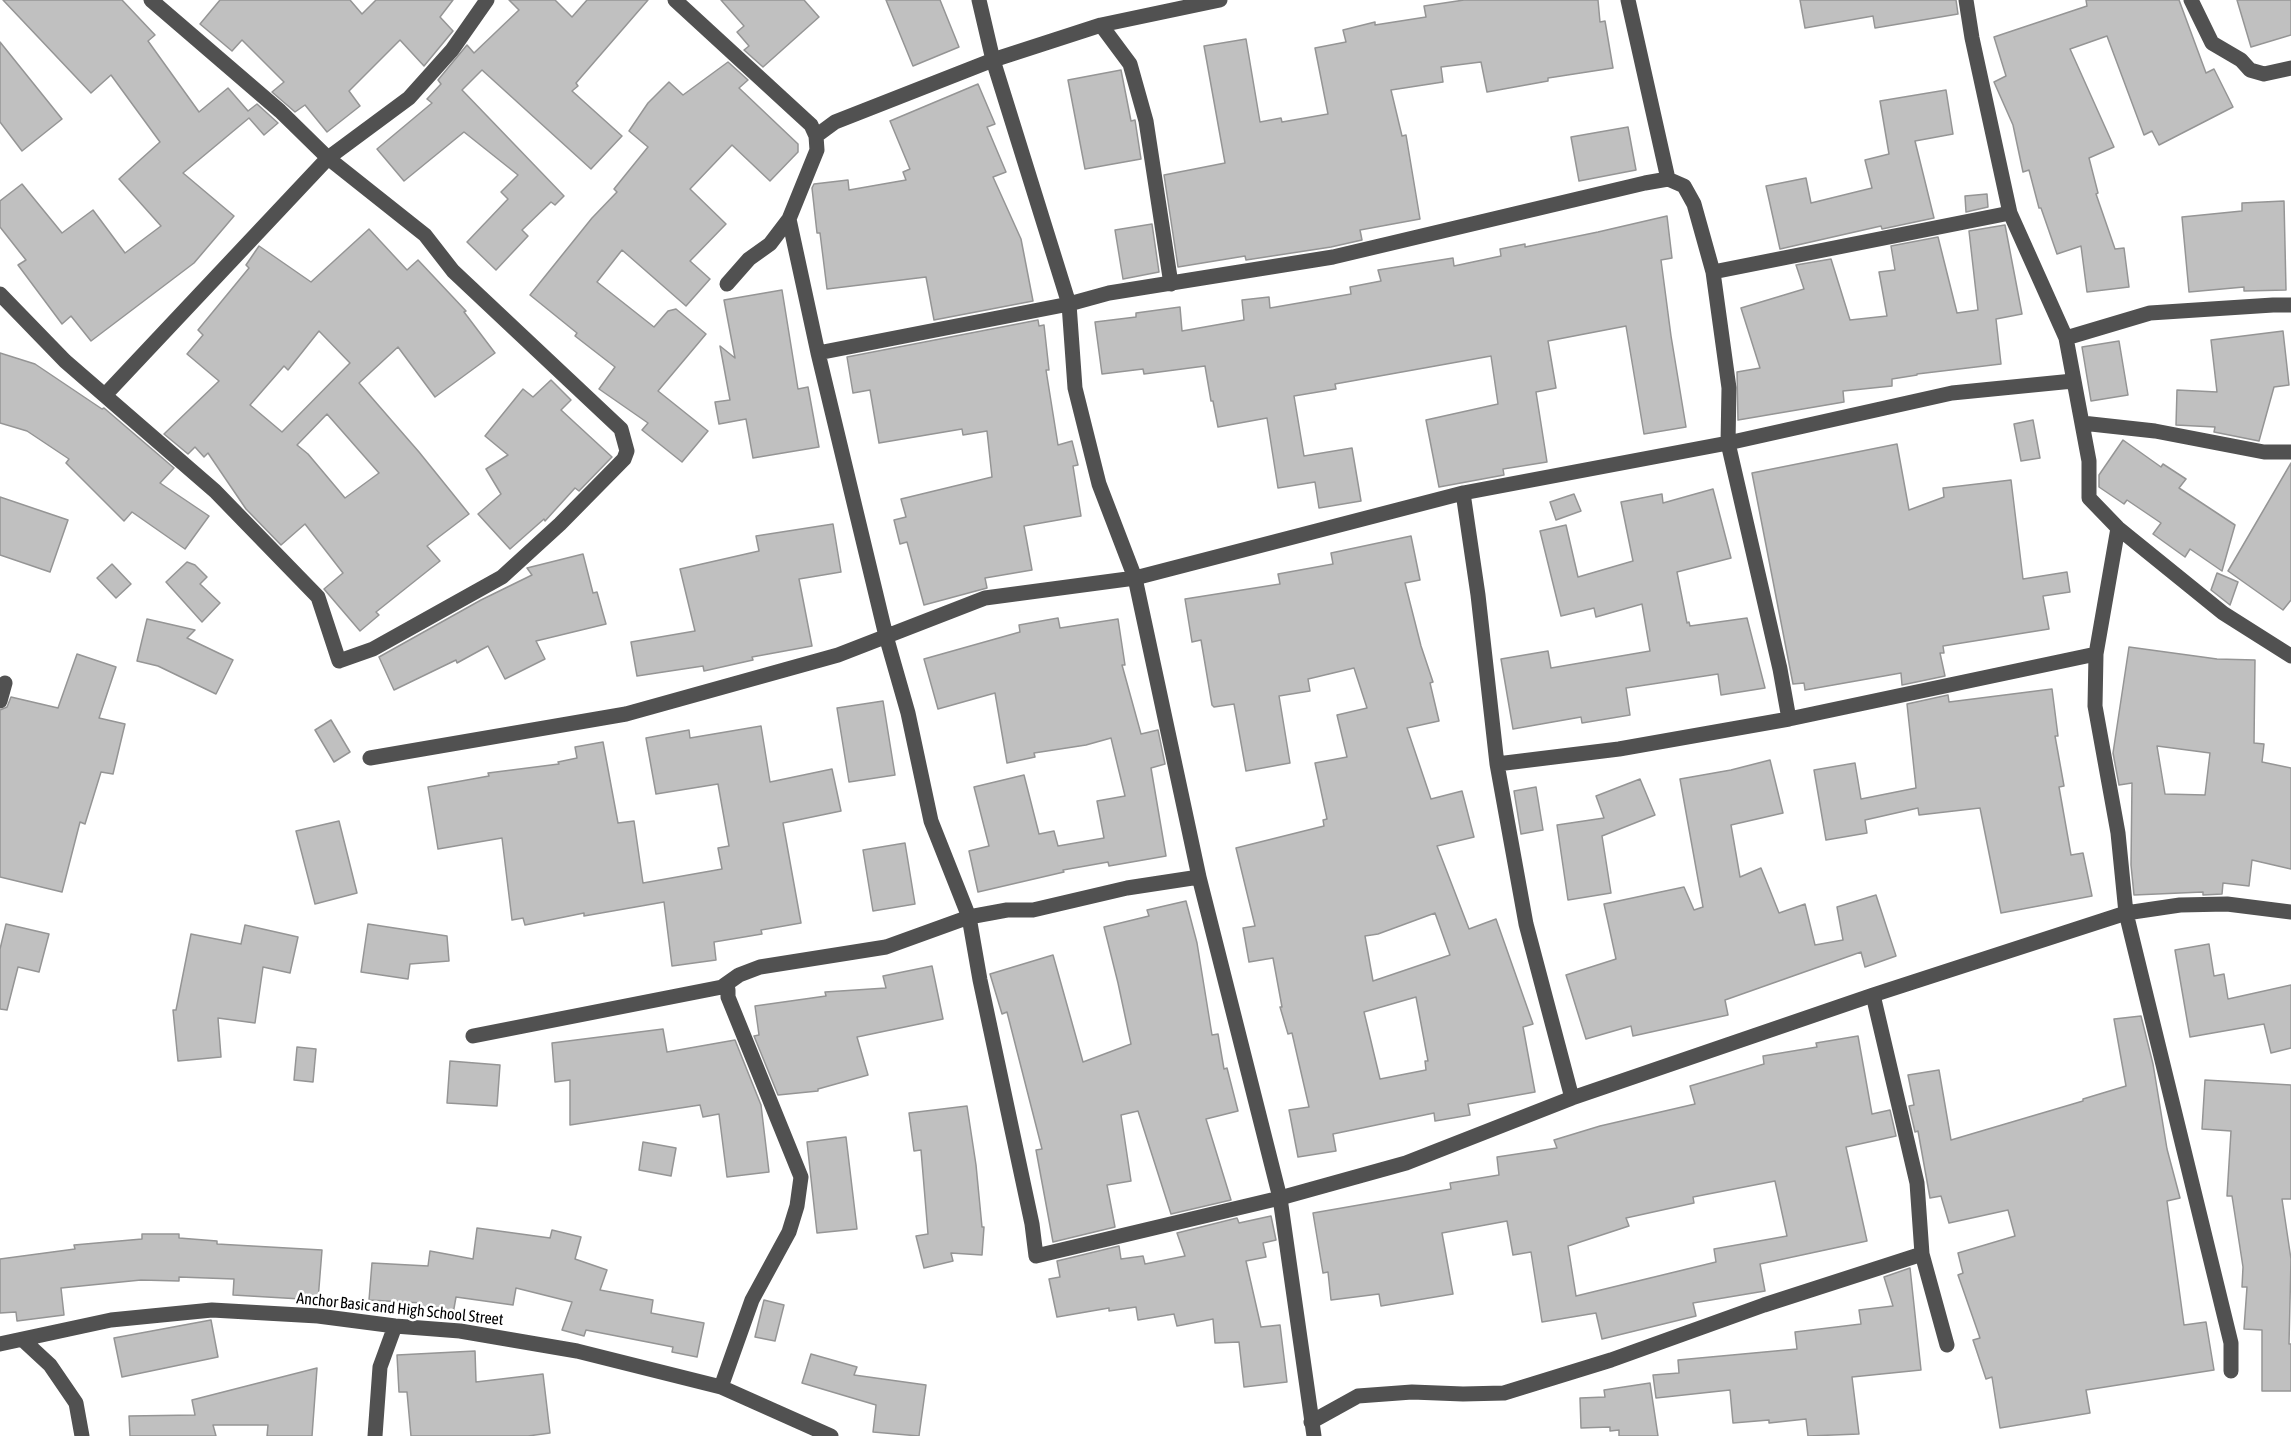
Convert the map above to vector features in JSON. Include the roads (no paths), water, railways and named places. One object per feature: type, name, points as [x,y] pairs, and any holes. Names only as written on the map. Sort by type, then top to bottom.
[{"type":"street","points":[[0,294],[65,361],[215,491],[318,597],[339,661],[373,649],[502,577],[561,524],[624,459],[627,451],[621,429],[453,271],[425,235],[328,158],[280,111],[151,0]]},
{"type":"street","points":[[105,395],[328,158],[409,98],[452,50],[487,0]]},
{"type":"street","points":[[675,0],[811,125],[816,136],[817,150],[789,219],[770,244],[749,259],[727,284]]},
{"type":"street","points":[[979,0],[993,60],[1069,304],[1075,388],[1099,484],[1135,578],[1200,878],[1280,1198],[1313,1429],[1358,1396],[1412,1392],[1504,1393],[1611,1360],[1764,1305],[1922,1254]]},
{"type":"street","points":[[816,136],[835,122],[993,60],[1101,25],[1220,0]]},
{"type":"street","points":[[1628,0],[1668,179]]},
{"type":"street","points":[[1966,0],[1972,38],[2010,213],[2066,338],[2089,461],[2089,498],[2118,528],[2223,613],[2291,656]]},
{"type":"street","points":[[2191,0],[2212,43],[2241,60],[2250,70],[2264,74],[2291,68]]},
{"type":"street","points":[[1101,25],[1130,64],[1146,121],[1171,284]]},
{"type":"street","points":[[818,353],[1069,304],[1109,293],[1333,256],[1668,179],[1684,186],[1694,204],[1713,272],[1729,388],[1728,443],[1780,669],[1789,719]]},
{"type":"street","points":[[1713,272],[2010,213]]},
{"type":"street","points":[[789,219],[818,353],[886,636],[908,713],[931,821],[969,917],[1032,1224],[1036,1256],[1280,1198],[1406,1162],[1572,1098],[1873,995],[2126,913],[2180,905],[2216,904],[2291,912]]},
{"type":"street","points":[[2066,338],[2150,313],[2273,304],[2291,305]]},
{"type":"street","points":[[370,758],[626,714],[838,655],[985,598],[1135,578],[1463,493],[1728,443],[1952,393],[2073,381]]},
{"type":"street","points":[[2082,423],[2155,431],[2264,452],[2291,452]]},
{"type":"street","points":[[1463,493],[1478,595],[1497,764],[1526,924],[1572,1098]]},
{"type":"street","points":[[2118,528],[2096,654],[2095,706],[2118,833],[2126,913],[2231,1343],[2231,1371]]},
{"type":"street","points":[[1497,764],[1618,749],[1789,719],[2096,654]]},
{"type":"street","points":[[0,701],[5,683]]},
{"type":"street","points":[[473,1036],[722,987],[739,975],[760,967],[886,947],[969,917],[1007,910],[1033,909],[1127,888],[1200,878]]},
{"type":"street","points":[[721,1387],[752,1300],[789,1232],[797,1206],[801,1177],[728,997],[728,990],[722,987]]},
{"type":"street","points":[[1873,995],[1917,1183],[1922,1254],[1947,1345]]},
{"type":"street","name":"Anchor Basic and High School Street","points":[[0,1344],[111,1320],[212,1310],[318,1316],[395,1326],[460,1330],[578,1351],[721,1387],[831,1436]]},
{"type":"street","points":[[375,1436],[381,1367],[395,1326]]},
{"type":"street","points":[[23,1340],[50,1365],[75,1403],[82,1436]]}]
